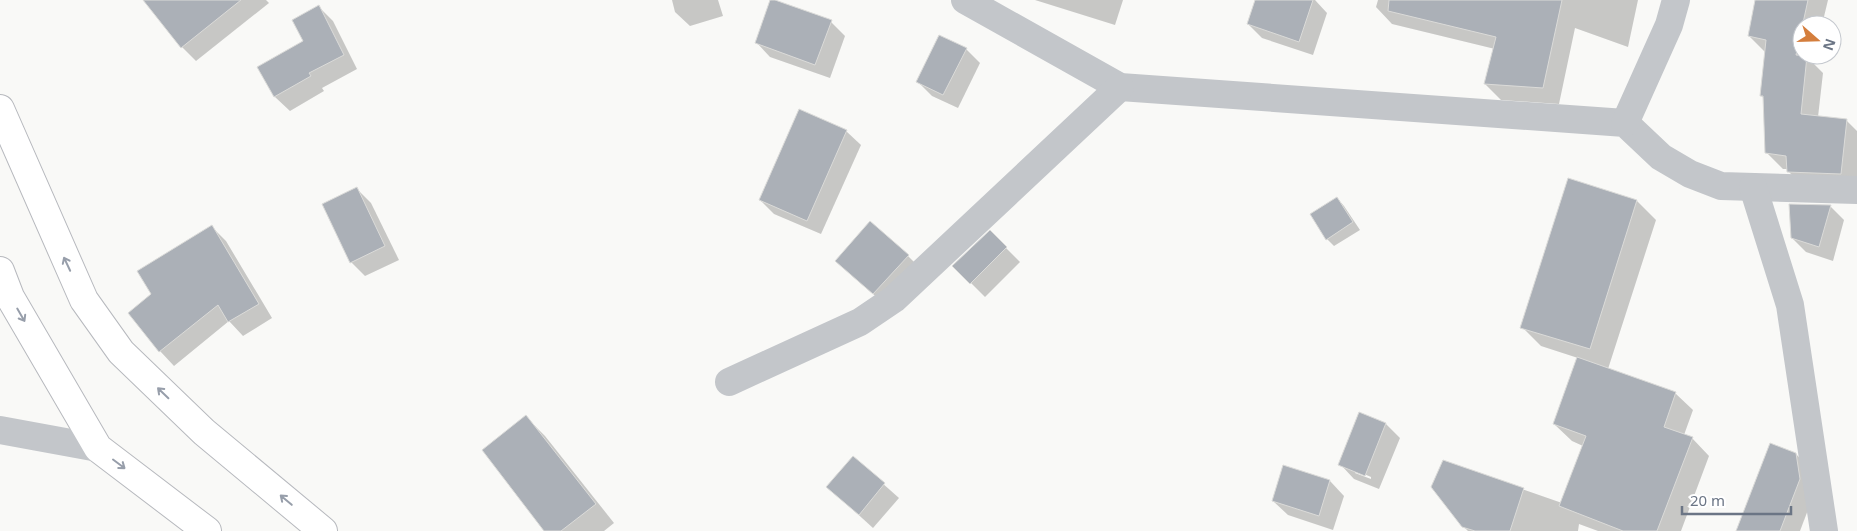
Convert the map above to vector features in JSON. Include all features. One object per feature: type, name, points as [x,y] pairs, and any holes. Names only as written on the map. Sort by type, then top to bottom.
[{"type":"main road","points":[[0,109],[84,300],[121,352],[204,432],[323,531]]},
{"type":"main road","points":[[0,271],[10,297],[98,448],[207,531]]},
{"type":"street","points":[[965,0],[1120,87],[1625,123],[1661,158],[1690,174],[1721,186],[1857,190]]},
{"type":"street","points":[[1625,123],[1669,25],[1676,0]]},
{"type":"street","points":[[729,382],[860,322],[894,299],[1120,87]]},
{"type":"street","points":[[1753,186],[1790,305],[1824,531]]},
{"type":"street","points":[[0,430],[98,448]]},
{"type":"building","points":[[143,0],[241,0],[181,48]]},
{"type":"building","points":[[770,0],[775,0],[832,20],[815,65],[755,43]]},
{"type":"building","points":[[1255,0],[1313,0],[1299,42],[1247,24]]},
{"type":"building","points":[[1389,0],[1562,0],[1543,88],[1484,84],[1496,37],[1388,11]]},
{"type":"building","points":[[1755,0],[1808,0],[1805,15],[1792,15],[1792,65],[1806,65],[1801,114],[1847,119],[1841,174],[1787,172],[1786,156],[1765,153],[1763,96],[1760,96],[1766,40],[1748,36]]},
{"type":"building","points":[[319,5],[344,55],[309,73],[311,76],[274,97],[257,67],[303,41],[292,20]]},
{"type":"building","points":[[939,35],[967,48],[943,95],[916,82]]},
{"type":"building","points":[[799,109],[847,130],[807,221],[759,200]]},
{"type":"building","points":[[1568,178],[1637,200],[1590,349],[1520,328]]},
{"type":"building","points":[[357,187],[385,246],[350,263],[322,204]]},
{"type":"building","points":[[1337,197],[1353,222],[1326,240],[1310,214]]},
{"type":"building","points":[[1789,204],[1831,205],[1819,247],[1791,238]]},
{"type":"building","points":[[870,221],[909,255],[873,294],[835,261]]},
{"type":"building","points":[[212,225],[259,304],[228,322],[218,305],[159,352],[128,313],[151,294],[137,271]]},
{"type":"building","points":[[990,230],[1007,247],[970,284],[952,266]]},
{"type":"building","points":[[1577,357],[1676,392],[1664,427],[1693,437],[1657,531],[1623,531],[1559,506],[1586,436],[1553,424]]},
{"type":"building","points":[[1359,412],[1386,423],[1365,476],[1338,465]]},
{"type":"building","points":[[526,415],[596,504],[561,531],[544,531],[482,450]]},
{"type":"building","points":[[1770,443],[1796,453],[1800,479],[1780,531],[1736,531]]},
{"type":"building","points":[[853,456],[885,483],[859,515],[826,487]]},
{"type":"building","points":[[1443,460],[1524,488],[1510,531],[1475,531],[1462,527],[1431,487]]},
{"type":"building","points":[[1283,465],[1330,480],[1319,516],[1272,501]]}]
